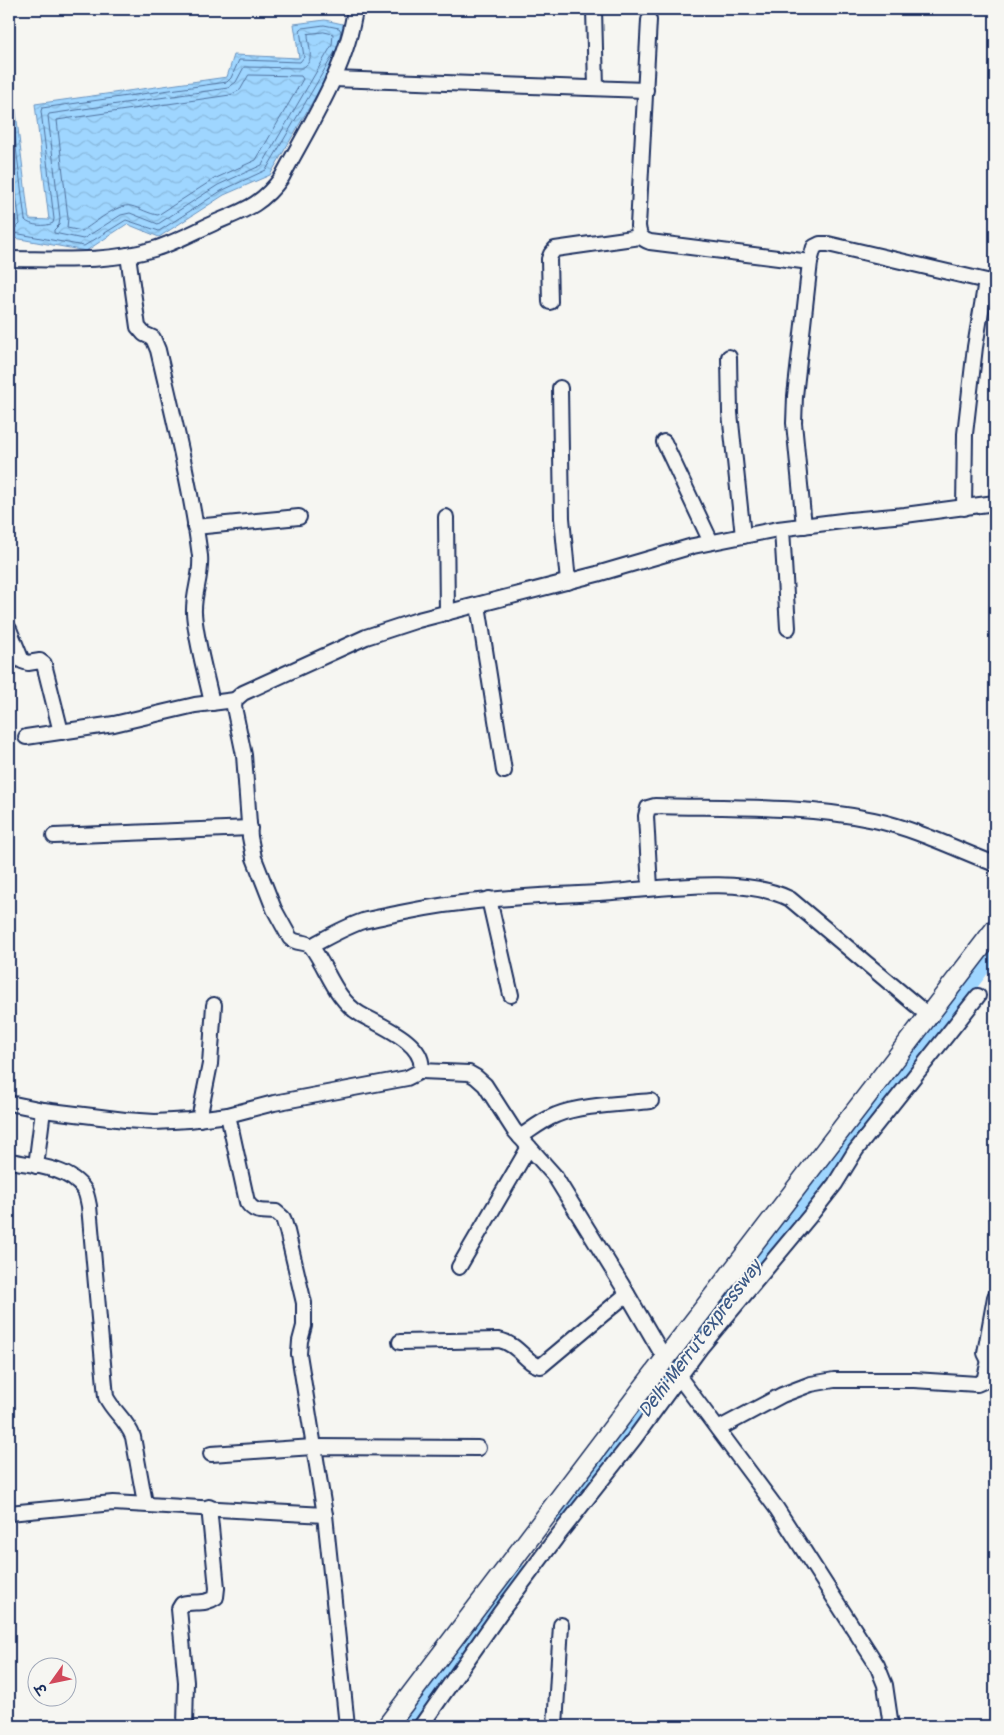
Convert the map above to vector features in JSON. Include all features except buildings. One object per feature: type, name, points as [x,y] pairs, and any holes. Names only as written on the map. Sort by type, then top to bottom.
[{"type":"street","points":[[9,259],[128,256],[156,249],[262,201],[282,177],[334,79],[344,53],[355,9]]},
{"type":"street","points":[[594,9],[596,88]]},
{"type":"street","points":[[640,237],[638,226],[649,20]]},
{"type":"street","points":[[334,79],[646,90]]},
{"type":"street","points":[[550,302],[550,259],[555,249],[640,237],[650,242],[810,262]]},
{"type":"street","points":[[804,526],[794,423],[796,387],[810,262],[814,247],[820,244],[828,244],[990,282],[975,347],[965,434],[964,508]]},
{"type":"street","points":[[128,256],[138,327],[144,334],[153,338],[158,350],[180,446],[201,570],[194,594],[194,615],[212,703]]},
{"type":"street","points":[[729,357],[730,412],[743,536]]},
{"type":"street","points":[[560,388],[562,518],[568,582]]},
{"type":"street","points":[[664,442],[710,542]]},
{"type":"street","points":[[26,737],[114,724],[170,710],[235,700],[243,693],[366,637],[418,620],[568,582],[710,542],[782,529],[995,503]]},
{"type":"street","points":[[195,527],[299,517]]},
{"type":"street","points":[[446,518],[446,613]]},
{"type":"street","points":[[782,529],[788,628]]},
{"type":"street","points":[[478,604],[504,771]]},
{"type":"street","points":[[9,629],[22,661],[40,661],[44,664],[60,732]]},
{"type":"street","points":[[235,700],[235,714],[244,755],[254,858],[274,909],[293,941],[308,943],[312,946],[347,1004],[401,1037],[412,1046],[422,1064],[421,1071]]},
{"type":"street","points":[[650,888],[646,816],[648,808],[655,806],[809,811],[852,816],[875,820],[909,831],[995,864]]},
{"type":"street","points":[[54,836],[250,828]]},
{"type":"street","points":[[312,946],[362,921],[451,903],[650,888],[726,885],[776,892],[790,899],[929,1016]]},
{"type":"street","points":[[489,899],[511,995]]},
{"type":"street","points":[[387,1726],[995,929]]},
{"type":"street","points":[[420,1726],[506,1605],[701,1348],[810,1216],[835,1184],[856,1150],[978,996]]},
{"type":"street","points":[[199,1119],[210,1064],[214,1005]]},
{"type":"street","points":[[9,1103],[43,1110],[155,1122],[228,1115],[274,1103],[407,1078],[421,1071],[469,1073],[484,1085],[504,1117],[554,1175],[665,1360]]},
{"type":"street","points":[[458,1266],[525,1142],[545,1120],[556,1114],[577,1110],[651,1101]]},
{"type":"street","points":[[36,1166],[43,1110]]},
{"type":"street","points":[[228,1115],[247,1202],[252,1209],[276,1212],[283,1218],[304,1303],[304,1326],[299,1354],[325,1515],[347,1726]]},
{"type":"street","points":[[9,1161],[56,1171],[68,1176],[85,1191],[106,1397],[113,1410],[126,1421],[130,1428],[145,1504]]},
{"type":"street","points":[[400,1342],[499,1340],[512,1345],[533,1364],[541,1366],[627,1294]]},
{"type":"street","points":[[718,1429],[782,1395],[811,1384],[849,1378],[977,1384],[984,1380],[992,1360],[985,1353],[995,1297]]},
{"type":"street","points":[[679,1377],[777,1509],[877,1665],[885,1685],[892,1726]]},
{"type":"street","points":[[210,1454],[313,1447],[478,1448]]},
{"type":"street","points":[[9,1513],[113,1503],[325,1515]]},
{"type":"street","points":[[185,1726],[186,1682],[179,1609],[182,1604],[210,1602],[216,1596],[217,1588],[208,1507]]},
{"type":"street","points":[[555,1726],[561,1626]]},
{"type":"water","points":[[325,20],[347,25],[343,49],[270,175],[224,195],[159,237],[127,224],[86,251],[9,237],[9,63],[29,219],[49,220],[35,104],[227,77],[234,55],[299,58],[294,24]]},
{"type":"waterway","name":"Delhi Merrut expressway","points":[[700,1339],[995,951]]},
{"type":"waterway","name":"Delhi Merrut expressway","points":[[564,1518],[678,1368]]},
{"type":"waterway","name":"Delhi Merrut expressway","points":[[405,1726],[522,1573]]}]
